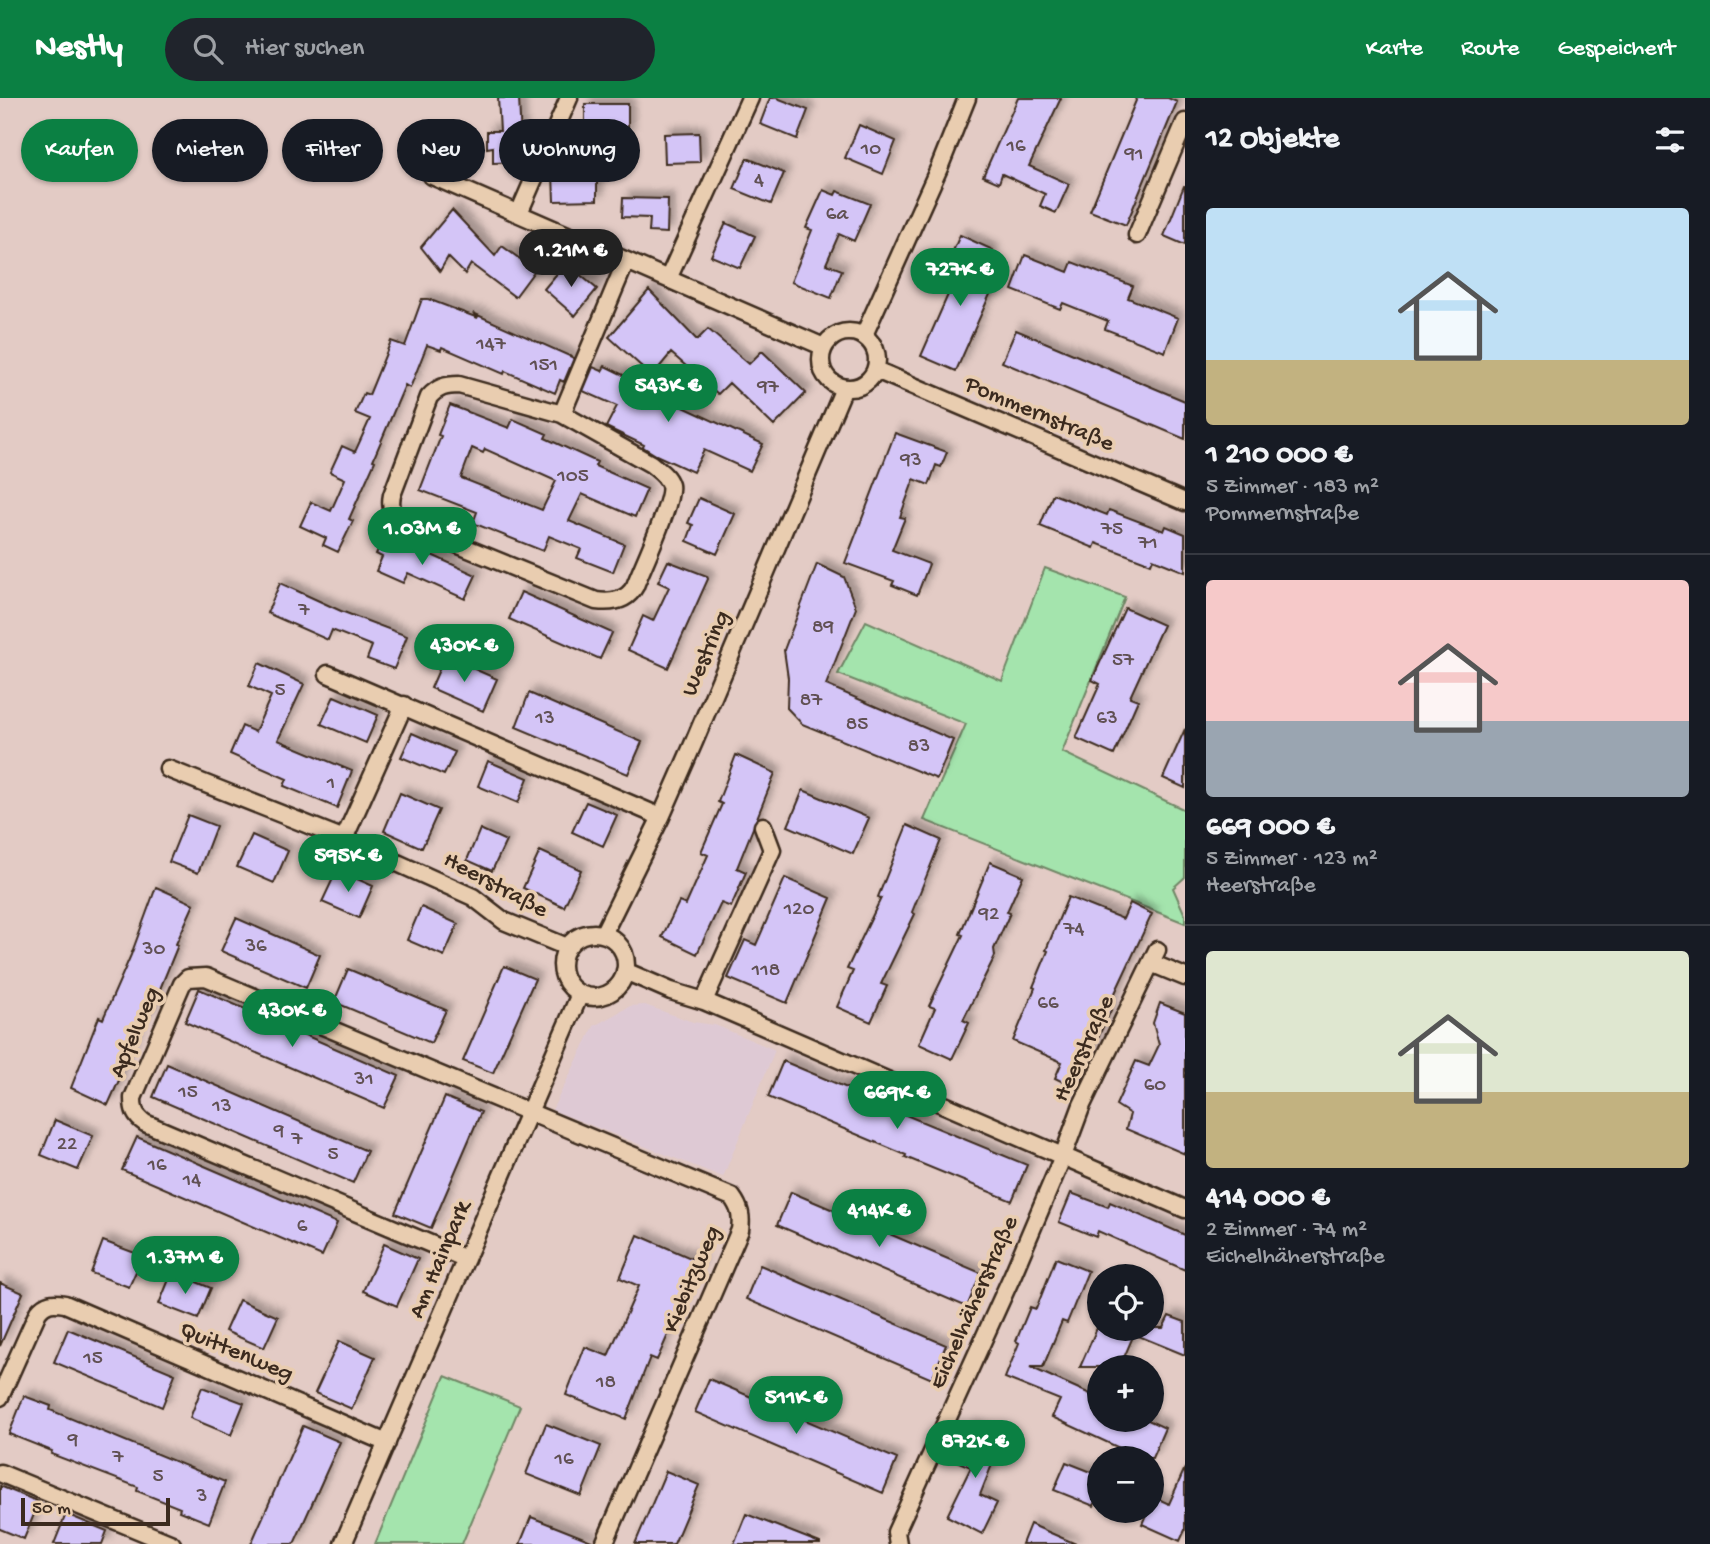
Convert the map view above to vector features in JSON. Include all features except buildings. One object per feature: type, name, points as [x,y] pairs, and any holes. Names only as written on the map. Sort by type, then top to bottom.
[{"type":"street","points":[[519,213],[569,98]]},
{"type":"street","points":[[668,279],[750,98]]},
{"type":"street","points":[[864,335],[939,168],[967,98]]},
{"type":"street","points":[[1138,235],[1185,122]]},
{"type":"street","points":[[446,182],[824,347]]},
{"type":"street","points":[[562,414],[626,261]]},
{"type":"street","points":[[842,332],[864,335],[876,349],[876,370],[866,383],[857,387],[836,384],[825,374],[821,357],[824,347],[829,340],[842,332]]},
{"type":"street","name":"Pommernstraße","points":[[876,370],[1185,502]]},
{"type":"street","points":[[459,385],[562,414],[651,464],[666,478],[670,486],[669,501],[635,586],[627,596],[608,602],[596,601],[405,523],[392,511],[392,495],[429,397],[435,390],[459,385]]},
{"type":"street","name":"Westring","points":[[603,934],[661,817],[844,387]]},
{"type":"street","points":[[328,674],[661,817]]},
{"type":"street","points":[[344,839],[404,705]]},
{"type":"street","name":"Heerstraße","points":[[169,769],[344,839],[473,897],[504,921],[567,947]]},
{"type":"street","points":[[704,1001],[772,850],[763,826]]},
{"type":"street","points":[[603,934],[612,938],[622,951],[625,971],[618,986],[607,994],[594,997],[580,994],[564,976],[562,958],[567,947],[581,936],[603,934]]},
{"type":"street","name":"Heerstraße","points":[[1063,1156],[1082,1105],[1154,957],[1185,976]]},
{"type":"street","points":[[625,971],[671,991],[704,1001],[1185,1209]]},
{"type":"street","name":"Apfelweg","points":[[466,1259],[145,1123],[137,1117],[133,1098],[182,985],[188,978],[206,976],[529,1112]]},
{"type":"street","name":"Am Hainpark","points":[[343,1544],[580,994]]},
{"type":"street","name":"Kiebitzweg","points":[[529,1112],[732,1196],[739,1206],[742,1219],[740,1230],[604,1544]]},
{"type":"street","name":"Eichelhäherstraße","points":[[898,1544],[896,1532],[971,1370],[1063,1156]]},
{"type":"street","name":"Quittenweg","points":[[0,1397],[38,1312],[51,1302],[65,1304],[387,1443]]},
{"type":"street","points":[[0,1474],[172,1544]]},
{"type":"shaded area","points":[[645,1005],[693,1022],[715,1025],[775,1050],[723,1177],[552,1110],[594,1026],[630,1006]]},
{"type":"green space","points":[[1045,568],[1125,597],[1062,752],[1185,810],[1185,877],[1173,888],[1185,915],[1185,923],[924,820],[966,724],[838,674],[866,621],[1002,681]]},
{"type":"green space","points":[[445,1376],[520,1406],[462,1544],[375,1544]]}]
